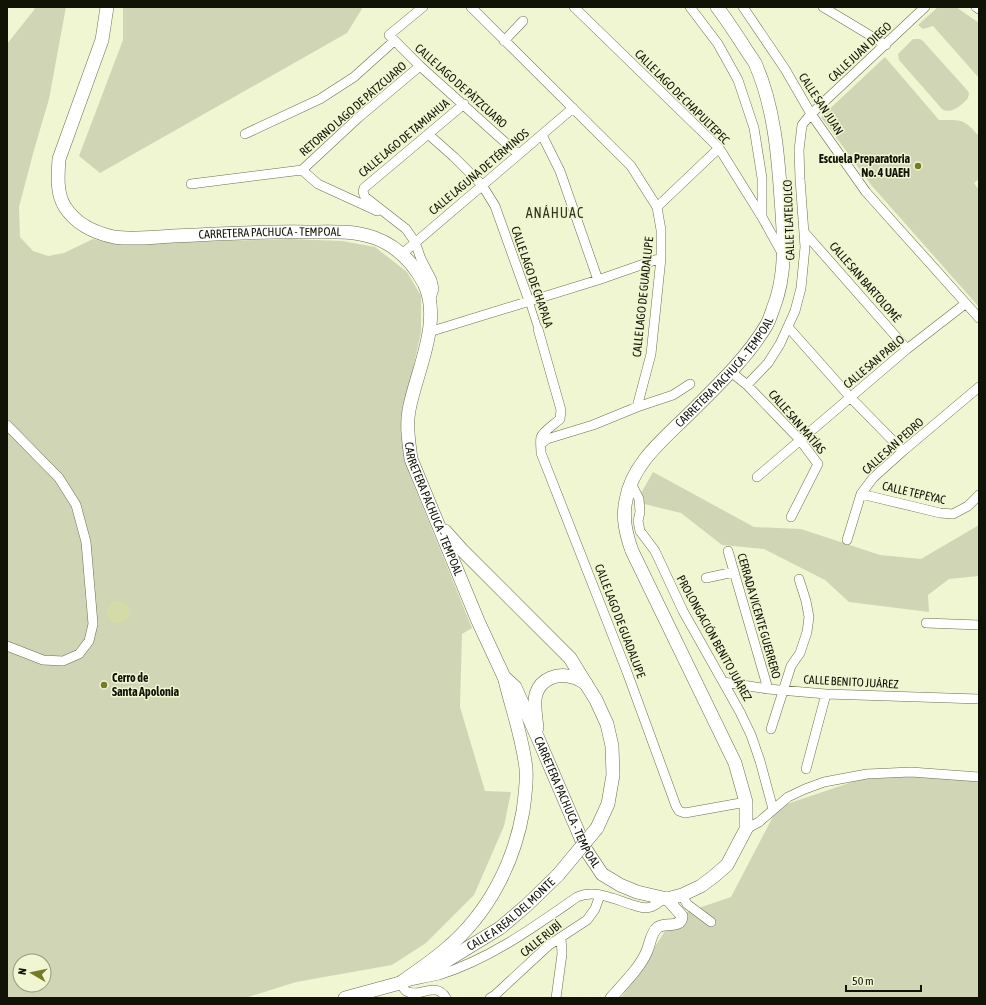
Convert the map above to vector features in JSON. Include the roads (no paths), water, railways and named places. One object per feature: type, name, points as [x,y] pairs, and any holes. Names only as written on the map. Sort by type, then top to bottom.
[{"type":"main road","name":"CARRETERA PACHUCA - TEMPOAL","points":[[107,7],[102,40],[59,159],[58,178],[61,196],[65,207],[75,219],[86,227],[99,233],[116,237],[161,237],[263,231],[333,232],[358,234],[375,238],[391,246],[411,263],[424,284],[430,301],[431,316],[429,332],[409,410],[407,435],[412,459],[478,621],[504,677],[515,687],[538,736],[586,850],[602,874],[620,885],[638,892],[665,898],[682,895],[701,886],[726,865],[746,829],[746,802],[735,764],[632,551],[626,532],[624,516],[626,499],[631,483],[639,467],[656,446],[731,372],[751,349],[767,325],[778,296],[784,256],[780,177],[775,134],[767,98],[755,63],[730,24],[717,7]]},
{"type":"main road","name":"CALLE A REAL DEL MONTE","points":[[400,983],[438,966],[500,928],[527,905],[558,875],[597,828],[608,804],[613,775],[612,746],[606,724],[587,684],[570,658],[438,524]]},
{"type":"main road","points":[[538,736],[535,704],[536,694],[540,686],[554,676],[573,677],[587,684]]},
{"type":"main road","points":[[345,998],[400,983],[447,948],[469,926],[496,889],[508,864],[519,833],[525,798],[526,770],[524,756],[504,677]]},
{"type":"street","points":[[245,134],[320,99],[354,77],[423,7]]},
{"type":"street","name":"CALLE LAGO DE GUADALUPE","points":[[471,7],[631,166],[657,207],[661,230],[661,258],[651,354],[637,407]]},
{"type":"street","name":"CALLE LAGO DE CHAPULTEPEC","points":[[574,7],[719,148],[762,217],[784,256]]},
{"type":"street","points":[[690,7],[718,44],[738,80],[754,128],[762,178],[762,217]]},
{"type":"street","name":"CALLE SAN JUAN","points":[[743,7],[785,69],[811,114],[866,192],[979,318]]},
{"type":"street","points":[[823,7],[886,45]]},
{"type":"street","name":"CALLE JUAN DIEGO","points":[[811,114],[925,7]]},
{"type":"street","points":[[504,41],[523,21]]},
{"type":"street","name":"CALLE LAGO DE PÁTZCUARO","points":[[392,38],[420,66],[518,154]]},
{"type":"street","name":"RETORNO LAGO DE PÁTZCUARO","points":[[302,170],[358,118],[420,66]]},
{"type":"street","name":"CALLE LAGO DE TAMIAHUA","points":[[388,215],[365,197],[362,192],[364,188],[464,104]]},
{"type":"street","name":"CALLE LAGUNA DE TÉRMINOS","points":[[402,254],[573,108]]},
{"type":"street","name":"CALLE TLATELOLCO","points":[[747,385],[768,363],[788,327],[795,311],[801,288],[805,247],[799,150],[802,125],[811,114]]},
{"type":"street","name":"CALLE LAGO DE CHAPALA","points":[[428,134],[482,185],[495,206],[529,301],[561,410],[560,419],[541,436],[541,444]]},
{"type":"street","points":[[542,135],[560,171],[598,280]]},
{"type":"street","points":[[657,207],[719,148]]},
{"type":"street","points":[[191,184],[302,170],[318,184],[388,215],[406,229],[415,242],[432,280],[434,289],[430,301]]},
{"type":"street","name":"CALLE SAN BARTOLOMÉ","points":[[804,232],[907,349]]},
{"type":"street","points":[[429,332],[598,280],[661,258]]},
{"type":"street","name":"CALLE SAN PABLO","points":[[757,477],[907,349],[965,304]]},
{"type":"street","points":[[788,327],[851,398],[903,451]]},
{"type":"street","name":"CALLE SAN MATÍAS","points":[[731,372],[747,385],[800,440],[818,464],[791,517]]},
{"type":"street","points":[[541,444],[547,438],[593,425],[637,407],[673,395],[690,384]]},
{"type":"street","name":"CALLE SAN PEDRO","points":[[847,540],[861,494],[873,478],[979,387]]},
{"type":"street","points":[[7,425],[59,478],[76,505],[86,542],[93,624],[89,641],[79,654],[63,661],[43,660],[7,646]]},
{"type":"street","name":"CALLE LAGO DE GUADALUPE","points":[[541,444],[541,453],[624,665],[676,806],[679,811],[685,813],[746,802]]},
{"type":"street","name":"PROLONGACIÓN BENITO JUÁREZ","points":[[631,483],[639,499],[640,512],[638,521],[640,531],[655,551],[683,611],[740,712],[751,735],[760,760],[773,809]]},
{"type":"street","name":"CALLE TEPEYAC","points":[[861,494],[940,513],[953,514],[968,506],[979,495]]},
{"type":"street","name":"CERRADA VICENTE GUERRERO","points":[[728,551],[768,689]]},
{"type":"street","points":[[706,578],[734,572]]},
{"type":"street","points":[[771,729],[791,666],[800,652],[807,632],[809,617],[799,579]]},
{"type":"street","points":[[926,623],[979,625]]},
{"type":"street","name":"CALLE BENITO JUÁREZ","points":[[723,682],[768,689],[826,694],[979,699]]},
{"type":"street","points":[[806,769],[826,694]]},
{"type":"street","points":[[746,829],[759,822],[788,797],[824,782],[867,774],[911,772],[979,777]]},
{"type":"street","points":[[446,998],[442,992],[436,990],[410,992],[405,990],[400,983],[439,974],[477,960],[528,931],[577,897],[584,894],[594,893],[642,908],[657,904],[665,898],[682,916],[682,920],[674,925],[662,925],[657,927],[653,932],[647,951],[641,961],[612,998]]},
{"type":"street","name":"CALLE RUBÍ","points":[[490,998],[549,945],[586,920],[595,909],[600,895]]},
{"type":"street","points":[[682,895],[687,904],[710,922]]},
{"type":"street","points":[[556,998],[562,954],[561,937]]},
{"type":"place","name":"Escuela Preparatoria No. 4 UAEH","points":[[918,166]]},
{"type":"place","name":"Cerro de Santa Apolonia","points":[[104,685]]},
{"type":"district","name":"ANÁHUAC","points":[[555,213]]}]
